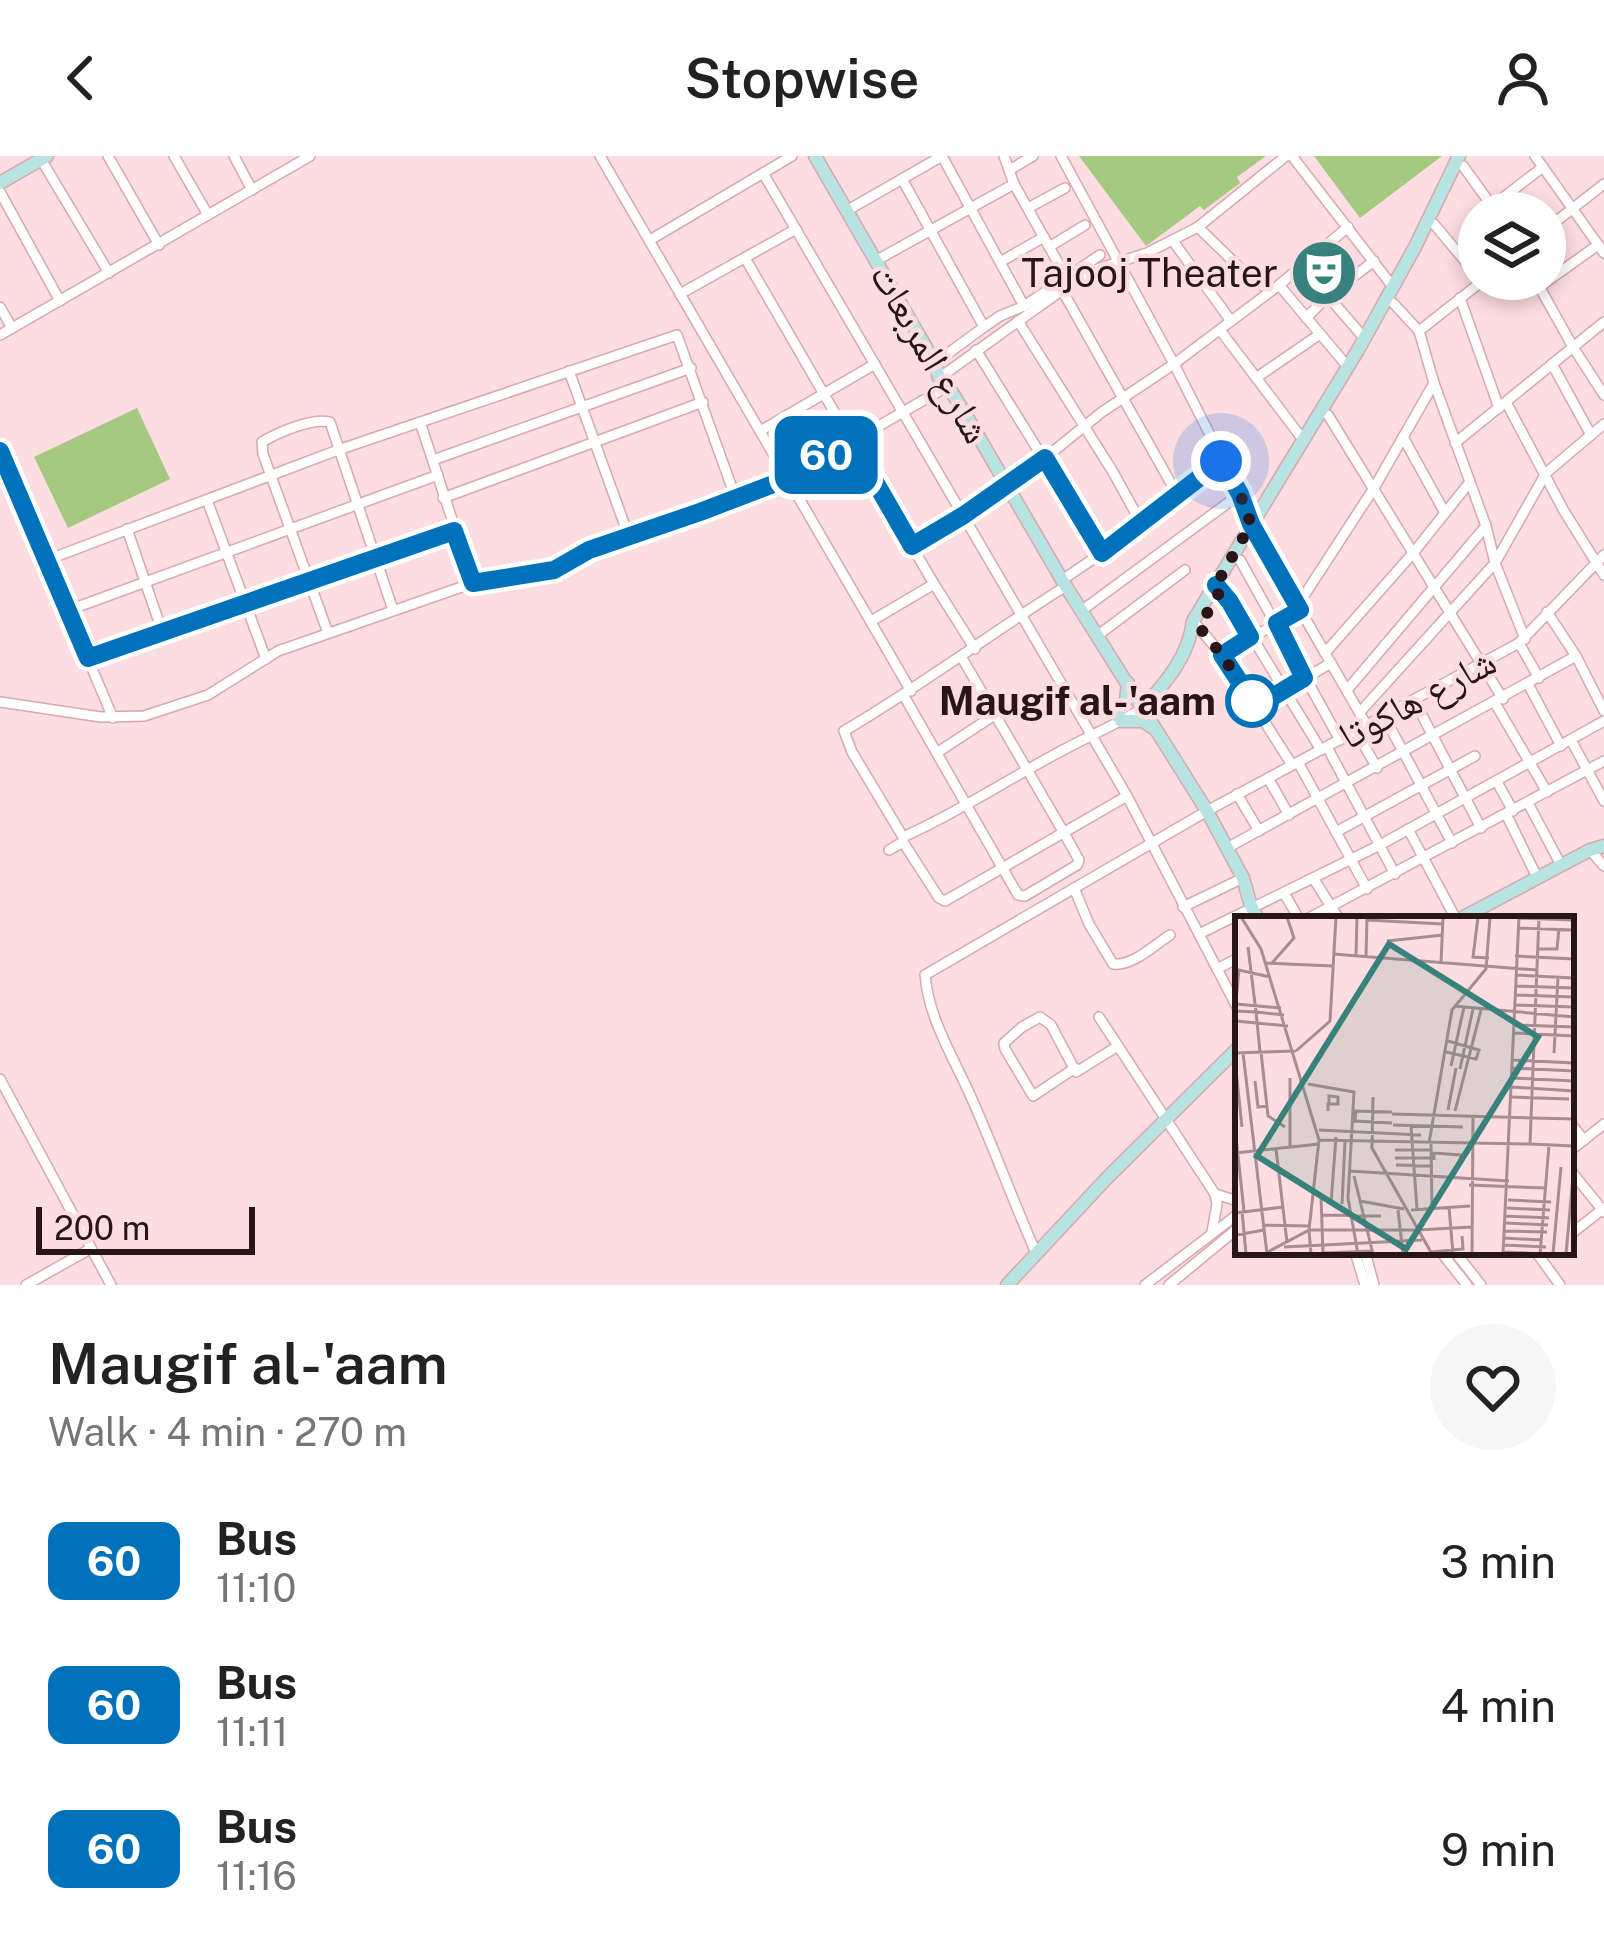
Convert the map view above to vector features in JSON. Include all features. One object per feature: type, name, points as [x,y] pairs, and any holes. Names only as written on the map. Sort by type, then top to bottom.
[{"type":"street","points":[[108,156],[159,244]]},
{"type":"street","points":[[174,156],[208,215]]},
{"type":"street","points":[[234,156],[253,190]]},
{"type":"street","points":[[0,335],[309,156]]},
{"type":"street","points":[[600,156],[872,620],[938,752],[1018,895],[1023,896],[1077,866],[1079,860],[962,658]]},
{"type":"street","points":[[650,240],[792,156]]},
{"type":"street","name":"شارع المربعات","points":[[815,156],[940,376],[1207,811],[1243,878],[1255,912]]},
{"type":"street","points":[[848,210],[942,156],[1024,306]]},
{"type":"street","points":[[1004,156],[1014,184],[1066,277]]},
{"type":"street","points":[[1011,169],[1034,156]]},
{"type":"street","points":[[1061,156],[1174,364],[1253,528],[1360,712],[1377,768]]},
{"type":"street","points":[[940,376],[1094,270],[1147,253],[1198,227],[1289,156],[1393,287]]},
{"type":"street","points":[[1535,156],[1601,249],[1566,268]]},
{"type":"street","points":[[60,301],[0,188],[42,157],[109,273]]},
{"type":"street","points":[[1464,159],[1484,192]]},
{"type":"street","points":[[1218,588],[1240,560],[1253,528],[1328,415],[1393,303],[1464,159]]},
{"type":"street","points":[[1160,734],[1160,696],[1195,626],[1464,159]]},
{"type":"street","points":[[1514,192],[1543,166]]},
{"type":"street","points":[[763,173],[1126,796],[1235,1003]]},
{"type":"street","points":[[902,179],[984,327]]},
{"type":"street","points":[[877,260],[1014,184]]},
{"type":"street","points":[[1566,214],[1604,184]]},
{"type":"street","points":[[1028,208],[1065,188]]},
{"type":"street","points":[[1434,224],[1458,253]]},
{"type":"street","points":[[1000,262],[1085,225]]},
{"type":"street","points":[[1198,227],[1248,276],[1275,288],[1348,367]]},
{"type":"street","points":[[912,546],[964,515],[1174,364],[1348,227]]},
{"type":"street","points":[[680,294],[796,229]]},
{"type":"street","points":[[1173,241],[1231,321]]},
{"type":"street","points":[[0,702],[113,718],[144,716],[208,694],[278,651],[473,583],[554,570],[589,550],[789,478],[903,411],[984,327],[1100,255]]},
{"type":"street","points":[[745,258],[975,649]]},
{"type":"street","points":[[1306,318],[1374,261]]},
{"type":"street","points":[[1302,266],[1364,339]]},
{"type":"street","points":[[1061,290],[1178,494]]},
{"type":"street","points":[[1418,331],[1458,300]]},
{"type":"street","points":[[1461,300],[1503,405],[1564,511],[1600,559],[1604,575]]},
{"type":"street","points":[[1547,300],[1604,394]]},
{"type":"street","points":[[1393,303],[1418,331],[1522,641],[1539,678]]},
{"type":"street","points":[[0,307],[12,328]]},
{"type":"street","points":[[1018,321],[1141,523]]},
{"type":"street","points":[[1455,443],[1604,322]]},
{"type":"street","points":[[1220,330],[1304,441]]},
{"type":"street","points":[[46,560],[338,450],[677,334],[736,499]]},
{"type":"street","points":[[1256,378],[1320,334]]},
{"type":"street","points":[[976,350],[1102,553]]},
{"type":"street","points":[[760,431],[875,364]]},
{"type":"street","points":[[1552,364],[1591,435]]},
{"type":"street","points":[[433,460],[691,368]]},
{"type":"street","points":[[569,371],[629,537]]},
{"type":"street","points":[[1222,655],[1299,608],[1433,382]]},
{"type":"street","points":[[443,498],[703,402]]},
{"type":"street","points":[[1328,415],[1483,663],[1547,792]]},
{"type":"street","points":[[328,633],[262,447],[265,439],[326,420],[393,610]]},
{"type":"street","points":[[420,422],[473,583]]},
{"type":"street","points":[[1360,712],[1495,563],[1546,473],[1604,424]]},
{"type":"street","points":[[1403,437],[1445,513]]},
{"type":"street","points":[[0,451],[113,718]]},
{"type":"street","points":[[1126,796],[945,901],[903,840],[844,731],[975,649],[1221,461]]},
{"type":"street","points":[[68,610],[438,475]]},
{"type":"street","points":[[1256,707],[1328,658],[1469,483]]},
{"type":"street","points":[[1082,611],[1240,494]]},
{"type":"street","points":[[207,500],[266,659]]},
{"type":"street","points":[[1347,690],[1486,526]]},
{"type":"street","points":[[127,529],[162,631]]},
{"type":"street","points":[[88,658],[454,531]]},
{"type":"street","name":"شارع هاكوتا","points":[[1036,1253],[970,1093],[937,1027],[924,978],[928,972],[1237,794],[1522,641],[1600,559]]},
{"type":"street","points":[[1240,560],[1340,740]]},
{"type":"street","points":[[1097,636],[1185,570]]},
{"type":"street","points":[[872,620],[934,584]]},
{"type":"street","points":[[1218,588],[1347,784],[1395,874]]},
{"type":"street","points":[[1547,612],[1604,711]]},
{"type":"street","points":[[1195,626],[1222,655],[1318,799],[1367,889]]},
{"type":"street","points":[[1227,848],[1576,656]]},
{"type":"street","points":[[1119,719],[1129,684],[1167,680]]},
{"type":"street","points":[[889,850],[1119,719],[1167,680]]},
{"type":"street","points":[[1528,684],[1603,798]]},
{"type":"street","points":[[1414,700],[1481,827]]},
{"type":"street","points":[[938,752],[996,714]]},
{"type":"street","points":[[1384,716],[1452,843]]},
{"type":"street","points":[[1119,719],[1143,721],[1160,734]]},
{"type":"street","points":[[1255,912],[1604,722]]},
{"type":"street","points":[[1336,832],[1475,756]]},
{"type":"street","points":[[1310,916],[1604,761]]},
{"type":"street","points":[[1268,778],[1289,815]]},
{"type":"street","points":[[1497,782],[1538,878]]},
{"type":"street","points":[[1237,794],[1258,832]]},
{"type":"street","points":[[1528,803],[1561,865]]},
{"type":"street","points":[[1408,829],[1456,916]]},
{"type":"street","points":[[1464,916],[1597,848],[1604,866]]},
{"type":"street","points":[[1183,908],[1243,878]]},
{"type":"street","points":[[1313,878],[1337,916]]},
{"type":"street","points":[[1074,888],[1113,964],[1125,964],[1170,935]]},
{"type":"street","points":[[1284,893],[1301,916]]},
{"type":"street","points":[[1199,934],[1235,920]]},
{"type":"street","points":[[1217,969],[1235,960]]},
{"type":"street","points":[[1076,1072],[1068,1056],[1059,1041],[1051,1025],[1040,1017],[1004,1043],[1034,1096],[1057,1081],[1075,1068],[1076,1072]]},
{"type":"street","points":[[1099,1017],[1215,1194],[1212,1232]]},
{"type":"street","points":[[1076,1072],[1118,1046]]},
{"type":"street","points":[[1007,1285],[1235,1051]]},
{"type":"street","points":[[0,1079],[111,1285]]},
{"type":"street","points":[[1574,1147],[1604,1124]]},
{"type":"street","points":[[1574,1127],[1584,1139]]},
{"type":"street","points":[[1574,1175],[1604,1210],[1574,1232]]},
{"type":"street","points":[[1215,1194],[1235,1200]]},
{"type":"street","points":[[1145,1285],[1235,1216]]},
{"type":"street","points":[[1169,1285],[1235,1230]]},
{"type":"street","points":[[26,1285],[90,1249]]},
{"type":"street","points":[[1355,1255],[1370,1285]]},
{"type":"street","points":[[1365,1255],[1370,1285]]},
{"type":"street","points":[[1443,1255],[1467,1285]]},
{"type":"street","points":[[1457,1255],[1481,1285]]},
{"type":"street","points":[[1543,1255],[1561,1285]]},
{"type":"green space","points":[[1079,156],[1266,156],[1204,210],[1200,206],[1146,246]]},
{"type":"green space","points":[[1314,156],[1442,156],[1360,218]]},
{"type":"green space","points":[[137,408],[170,479],[68,528],[34,457]]},
{"type":"bus line","name":"60","points":[[0,451],[88,658],[454,531],[473,583],[554,570],[589,550],[789,478],[851,440],[912,546],[1045,458],[1102,553],[1221,461],[1300,610],[1277,623],[1304,678],[1256,707],[1222,655],[1250,637],[1216,585]]},
{"type":"place","name":"Tajooj Theater","points":[[1324,273]]},
{"type":"place","name":"Maugif al-'aam","points":[[1252,701]]},
{"type":"route","points":[[1221,461],[1251,524],[1216,585],[1220,591],[1199,627],[1256,707],[1252,701]]}]
